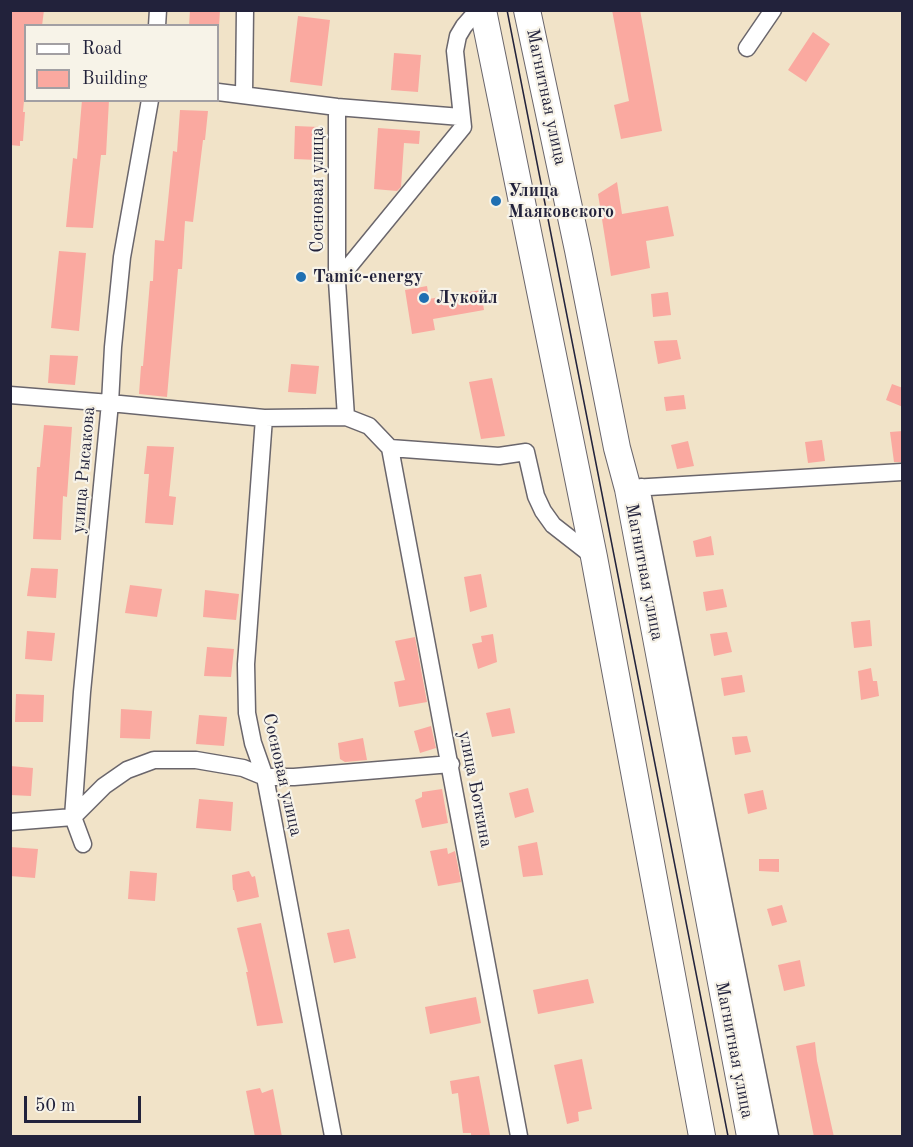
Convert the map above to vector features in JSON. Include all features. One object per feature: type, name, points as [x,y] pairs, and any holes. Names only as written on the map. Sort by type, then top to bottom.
[{"type":"main road","name":"Магнитная улица","points":[[527,10],[617,448],[634,488],[750,1137]]},
{"type":"main road","points":[[483,11],[594,557],[702,1137]]},
{"type":"street","points":[[244,95],[245,10]]},
{"type":"street","points":[[747,48],[773,10]]},
{"type":"street","points":[[338,281],[463,127],[455,51],[458,36],[464,26],[471,18],[483,11]]},
{"type":"street","points":[[219,92],[461,117]]},
{"type":"street","name":"улица Рысакова","points":[[83,844],[73,817],[82,692],[122,257],[150,102]]},
{"type":"street","name":"Сосновая улица","points":[[337,106],[338,281],[346,417]]},
{"type":"street","points":[[10,395],[264,418],[346,417],[369,426],[390,448],[500,456],[526,452],[536,496],[543,511],[553,525],[594,557]]},
{"type":"street","name":"Сосновая улица","points":[[264,418],[246,664],[247,713],[265,777],[333,1137]]},
{"type":"street","name":"улица Боткина","points":[[390,448],[451,764],[519,1137]]},
{"type":"street","points":[[770,1137],[634,488],[903,472]]},
{"type":"street","points":[[10,822],[73,817],[104,786],[127,770],[154,760],[196,760],[243,768],[265,777],[294,777],[451,764]]},
{"type":"building","points":[[12,10],[44,10],[42,24],[24,24],[23,141],[20,141],[20,146],[10,145]]},
{"type":"building","points":[[190,10],[220,10],[219,26],[219,24],[189,24]]},
{"type":"building","points":[[612,10],[640,10],[662,131],[621,139],[614,105],[629,101]]},
{"type":"building","points":[[298,16],[330,20],[322,86],[290,82]]},
{"type":"building","points":[[813,32],[830,44],[806,82],[788,70]]},
{"type":"building","points":[[394,53],[421,55],[418,92],[391,90]]},
{"type":"building","points":[[82,102],[109,102],[106,155],[101,155],[93,228],[66,227],[73,158],[77,159]]},
{"type":"building","points":[[180,110],[208,111],[193,222],[185,221],[182,269],[178,269],[167,397],[139,394],[150,281],[153,281],[155,240],[164,241],[173,151],[177,152]]},
{"type":"building","points":[[295,126],[319,127],[318,160],[294,159]]},
{"type":"building","points":[[378,128],[420,131],[419,144],[404,143],[401,187],[397,191],[374,189]]},
{"type":"building","points":[[617,182],[622,214],[668,206],[674,236],[646,241],[650,268],[611,276],[598,194]]},
{"type":"building","points":[[59,251],[86,253],[79,331],[51,328]]},
{"type":"building","points":[[427,286],[429,299],[481,290],[484,310],[433,319],[435,330],[412,334],[405,290]]},
{"type":"building","points":[[668,292],[671,315],[653,317],[651,294]]},
{"type":"building","points":[[677,340],[681,359],[658,364],[654,341]]},
{"type":"building","points":[[50,355],[78,356],[75,385],[48,383]]},
{"type":"building","points":[[291,364],[319,366],[316,394],[288,392]]},
{"type":"building","points":[[492,378],[505,436],[481,439],[469,382]]},
{"type":"building","points":[[892,384],[903,388],[903,407],[886,400]]},
{"type":"building","points":[[684,395],[686,409],[666,411],[664,397]]},
{"type":"building","points":[[44,425],[72,427],[67,497],[63,496],[61,540],[33,539],[37,467],[40,467]]},
{"type":"building","points":[[903,431],[903,462],[894,462],[890,432]]},
{"type":"building","points":[[822,440],[825,461],[808,463],[805,442]]},
{"type":"building","points":[[688,441],[694,466],[677,469],[671,445]]},
{"type":"building","points":[[147,446],[174,447],[169,496],[176,497],[173,525],[145,523],[149,474],[144,474]]},
{"type":"building","points":[[711,536],[714,555],[696,557],[693,541]]},
{"type":"building","points":[[31,568],[58,569],[56,598],[27,596]]},
{"type":"building","points":[[481,574],[487,607],[470,612],[464,577]]},
{"type":"building","points":[[130,585],[162,589],[157,617],[125,613]]},
{"type":"building","points":[[723,589],[727,607],[706,611],[703,592]]},
{"type":"building","points":[[205,590],[239,594],[236,620],[203,617]]},
{"type":"building","points":[[870,620],[872,646],[854,648],[851,622]]},
{"type":"building","points":[[27,631],[55,633],[52,661],[25,659]]},
{"type":"building","points":[[727,632],[732,652],[714,656],[710,634]]},
{"type":"building","points":[[493,634],[497,662],[478,669],[472,644],[482,642],[481,636]]},
{"type":"building","points":[[415,637],[427,702],[399,707],[394,682],[405,680],[395,641]]},
{"type":"building","points":[[207,647],[234,649],[231,677],[204,676]]},
{"type":"building","points":[[871,668],[873,681],[877,681],[879,696],[861,700],[858,671]]},
{"type":"building","points":[[742,675],[745,692],[724,696],[721,678]]},
{"type":"building","points":[[16,694],[44,695],[43,722],[15,722]]},
{"type":"building","points":[[510,708],[515,733],[492,737],[486,713]]},
{"type":"building","points":[[121,709],[152,711],[150,739],[120,738]]},
{"type":"building","points":[[199,715],[227,717],[224,746],[196,744]]},
{"type":"building","points":[[431,726],[436,748],[420,753],[414,731]]},
{"type":"building","points":[[747,736],[751,752],[735,755],[732,737]]},
{"type":"building","points":[[363,738],[367,760],[345,762],[340,759],[338,743]]},
{"type":"building","points":[[10,766],[33,768],[31,796],[10,795]]},
{"type":"building","points":[[528,788],[534,812],[515,818],[509,793]]},
{"type":"building","points":[[442,789],[448,823],[422,828],[415,800],[422,797],[422,792]]},
{"type":"building","points":[[763,790],[767,809],[748,814],[744,794]]},
{"type":"building","points":[[199,799],[233,802],[231,831],[196,828]]},
{"type":"building","points":[[537,842],[543,875],[523,877],[518,846]]},
{"type":"building","points":[[10,847],[38,849],[35,878],[10,876]]},
{"type":"building","points":[[447,848],[448,854],[455,851],[461,882],[438,886],[430,851]]},
{"type":"building","points":[[759,859],[779,859],[779,872],[759,871]]},
{"type":"building","points":[[130,871],[157,873],[155,901],[128,899]]},
{"type":"building","points":[[249,871],[252,877],[255,876],[259,897],[237,902],[232,875]]},
{"type":"building","points":[[782,905],[787,922],[772,926],[767,909]]},
{"type":"building","points":[[261,923],[283,1023],[257,1026],[246,972],[248,972],[237,928]]},
{"type":"building","points":[[349,929],[356,958],[334,963],[327,933]]},
{"type":"building","points":[[800,960],[805,986],[784,991],[778,965]]},
{"type":"building","points":[[588,979],[594,1003],[538,1014],[533,990]]},
{"type":"building","points":[[476,997],[481,1023],[430,1034],[425,1007]]},
{"type":"building","points":[[815,1042],[834,1137],[814,1137],[796,1046]]},
{"type":"building","points":[[582,1059],[592,1109],[578,1112],[579,1121],[567,1124],[554,1065]]},
{"type":"building","points":[[479,1076],[490,1135],[471,1137],[471,1133],[463,1133],[458,1093],[452,1094],[450,1081]]},
{"type":"building","points":[[260,1088],[262,1093],[273,1089],[282,1137],[255,1137],[246,1091]]},
{"type":"tram line","points":[[507,10],[728,1136]]},
{"type":"place","name":"Улица Маяковского","points":[[496,201]]},
{"type":"place","name":"Tamic-energy","points":[[301,277]]},
{"type":"place","name":"Лукойл","points":[[424,298]]}]
